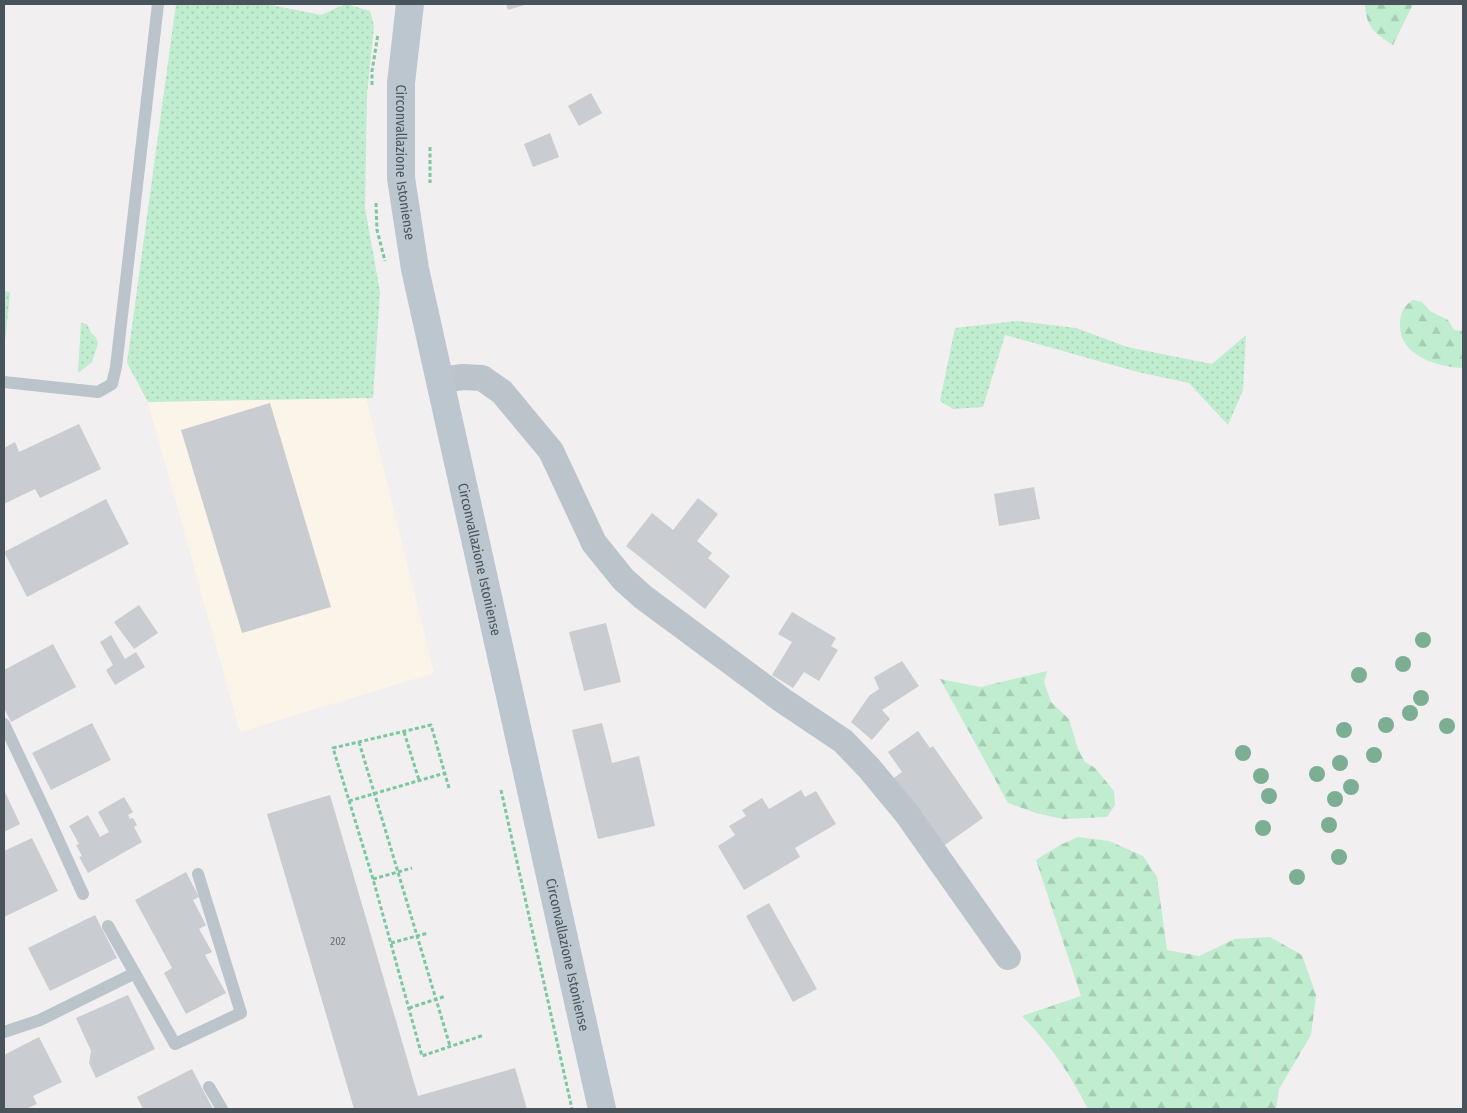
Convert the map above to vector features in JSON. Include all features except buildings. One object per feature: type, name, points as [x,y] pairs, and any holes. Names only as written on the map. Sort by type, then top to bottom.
[{"type":"main road","name":"Circonvallazione Istoniense","points":[[410,4],[401,84],[401,178],[416,269],[602,1109]]},
{"type":"street","points":[[440,380],[463,377],[482,378],[502,392],[551,451],[594,543],[623,579],[643,597],[782,700],[843,741],[869,768],[907,814],[1008,957]]},
{"type":"lane","points":[[4,382],[98,392],[112,384],[116,367],[158,4]]},
{"type":"lane","points":[[4,724],[83,894]]},
{"type":"lane","points":[[108,926],[175,1044],[241,1013],[198,874]]},
{"type":"lane","points":[[4,1032],[40,1020],[135,973]]},
{"type":"lane","points":[[210,1087],[222,1109]]},
{"type":"path","points":[[449,788],[431,725],[333,748],[373,880],[422,1056],[484,1035]]},
{"type":"path","points":[[404,732],[419,780]]},
{"type":"path","points":[[359,742],[450,1046]]},
{"type":"path","points":[[349,801],[445,773]]},
{"type":"path","points":[[373,880],[412,868]]},
{"type":"path","points":[[391,943],[428,932]]},
{"type":"path","points":[[409,1008],[446,996]]},
{"type":"shaded area","points":[[366,398],[434,673],[240,732],[148,402]]},
{"type":"green space","points":[[176,4],[266,4],[321,15],[346,4],[370,11],[374,26],[367,95],[365,208],[380,292],[373,398],[148,402],[127,363]]},
{"type":"green space","points":[[1365,4],[1413,4],[1393,45],[1372,29],[1367,18]]},
{"type":"green space","points":[[4,291],[10,292],[4,353]]},
{"type":"green space","points":[[1413,300],[1422,302],[1430,311],[1448,320],[1454,330],[1463,331],[1463,368],[1431,362],[1412,351],[1405,343],[1401,333],[1400,318],[1407,304]]},
{"type":"green space","points":[[1017,321],[1076,328],[1127,347],[1212,364],[1246,335],[1243,390],[1228,425],[1189,383],[1138,372],[1005,335],[983,407],[953,409],[940,401],[955,328]]},
{"type":"green space","points":[[81,323],[87,324],[98,343],[92,362],[78,373]]},
{"type":"green space","points":[[1047,671],[1044,682],[1051,702],[1069,719],[1078,749],[1085,762],[1095,768],[1114,791],[1115,805],[1107,817],[1063,819],[1036,813],[1008,803],[940,679],[981,687]]},
{"type":"green space","points":[[1078,837],[1109,841],[1143,856],[1157,877],[1167,950],[1199,956],[1235,939],[1270,937],[1302,955],[1316,995],[1311,1035],[1279,1089],[1276,1109],[1088,1109],[1059,1060],[1022,1016],[1081,996],[1036,860],[1060,845]]}]
